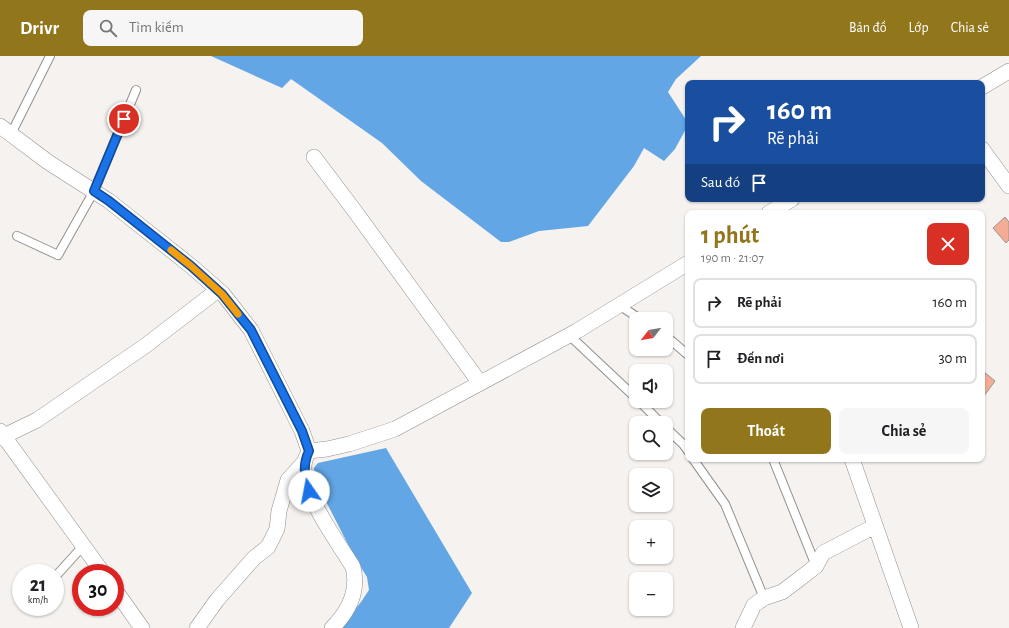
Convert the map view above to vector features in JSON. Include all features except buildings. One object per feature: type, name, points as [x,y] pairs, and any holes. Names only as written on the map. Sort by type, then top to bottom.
[{"type":"street","points":[[985,85],[1009,72]]},
{"type":"street","points":[[6,130],[48,162],[109,201],[191,266],[218,290],[251,330],[302,431],[307,456],[306,480],[313,502],[353,567],[356,578],[353,596],[340,620],[332,628]]},
{"type":"street","points":[[985,153],[1009,186]]},
{"type":"street","points":[[314,157],[480,383]]},
{"type":"street","points":[[774,210],[787,202]]},
{"type":"street","points":[[197,628],[217,600],[254,558],[268,547],[277,529],[279,511],[288,480],[307,456],[395,429],[569,335],[685,265]]},
{"type":"street","points":[[96,564],[1,435],[37,420],[145,346],[218,290]]},
{"type":"street","points":[[853,462],[911,628]]},
{"type":"street","points":[[743,628],[754,605],[764,598],[782,592],[816,566],[823,553],[875,526]]},
{"type":"street","points":[[124,603],[142,628]]},
{"type":"lane","points":[[6,130],[50,56]]},
{"type":"lane","points":[[17,236],[58,255],[94,191],[136,90]]},
{"type":"lane","points":[[620,305],[630,312]]},
{"type":"lane","points":[[569,335],[629,391]]},
{"type":"lane","points":[[673,342],[685,352]]},
{"type":"lane","points":[[646,408],[654,416]]},
{"type":"lane","points":[[673,435],[685,447]]},
{"type":"lane","points":[[695,462],[725,504],[764,598]]},
{"type":"lane","points":[[774,462],[816,566]]},
{"type":"lane","points":[[64,567],[83,546]]},
{"type":"water","points":[[211,56],[701,56],[676,79],[668,92],[685,118],[685,131],[675,149],[664,161],[644,148],[634,166],[588,226],[539,231],[509,242],[501,242],[421,181],[382,143],[291,79],[282,88]]},
{"type":"water","points":[[386,448],[472,593],[449,628],[340,628],[369,590],[367,577],[355,558],[315,480],[314,468],[318,463]]},
{"type":"slow traffic","points":[[171,250],[222,294],[238,314]]},
{"type":"route","points":[[124,119],[94,191],[109,201],[191,266],[222,294],[251,330],[302,431],[309,451],[305,461],[305,469],[309,491]]}]
